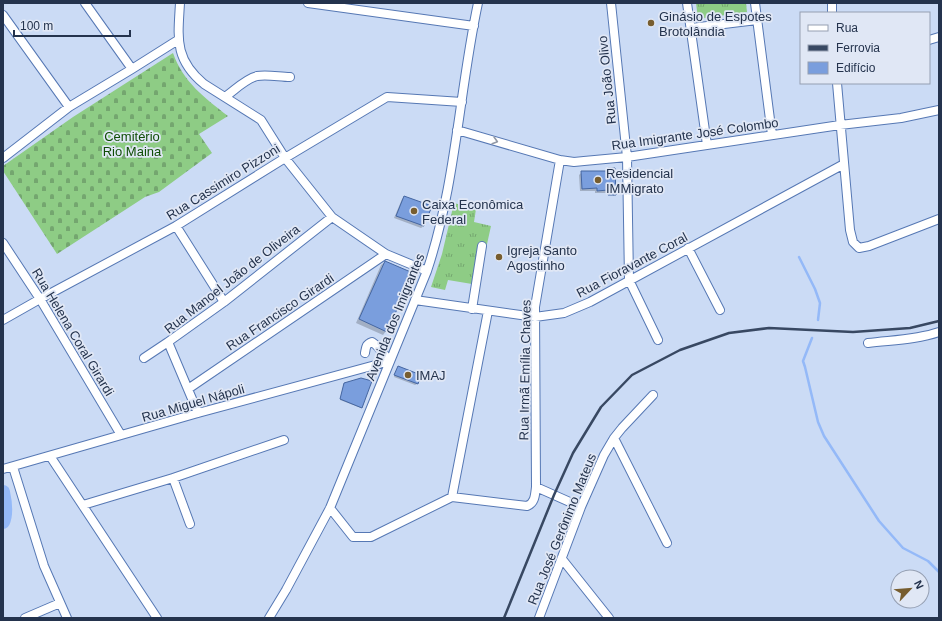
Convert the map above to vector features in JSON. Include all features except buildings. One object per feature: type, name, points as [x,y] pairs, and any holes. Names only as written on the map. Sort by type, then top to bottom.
[{"type":"street","points":[[86,3],[132,69]]},
{"type":"street","points":[[180,3],[178,40],[182,56],[191,72],[204,84],[261,120],[285,158],[332,216],[386,254],[427,271]]},
{"type":"street","points":[[308,3],[474,26]]},
{"type":"street","name":"Avenida dos Imigrantes","points":[[269,618],[286,590],[330,508],[427,271],[443,214],[478,3]]},
{"type":"street","name":"Rua João Olivo","points":[[611,3],[627,157],[629,280],[658,340]]},
{"type":"street","points":[[687,3],[708,145]]},
{"type":"street","points":[[755,3],[772,135]]},
{"type":"street","points":[[3,15],[69,107]]},
{"type":"street","points":[[691,28],[757,20]]},
{"type":"street","points":[[3,158],[69,107],[178,40]]},
{"type":"street","points":[[225,97],[245,82],[256,76],[261,75],[290,78]]},
{"type":"street","points":[[837,84],[850,230],[853,242],[859,248],[869,246],[939,219]]},
{"type":"street","name":"Rua Cassimiro Pizzoni","points":[[3,320],[176,226],[285,158],[388,97],[462,102]]},
{"type":"street","name":"Rua Imigrante José Colombo","points":[[457,130],[560,160],[574,162],[627,157],[840,125],[901,118],[939,110]]},
{"type":"street","name":"Rua Irmã Emília Chaves","points":[[536,487],[535,307],[560,160]]},
{"type":"street","name":"Rua Fioravante Coral","points":[[415,300],[535,317],[564,313],[590,302],[844,164]]},
{"type":"street","name":"Rua Manoel João de Oliveira","points":[[198,413],[168,342],[224,302],[332,216]]},
{"type":"street","points":[[176,226],[224,302]]},
{"type":"street","name":"Rua Helena Coral Girardi","points":[[3,243],[40,299],[121,435]]},
{"type":"street","points":[[472,309],[482,246]]},
{"type":"street","points":[[688,248],[720,310]]},
{"type":"street","name":"Rua Francisco Girardi","points":[[188,389],[386,254]]},
{"type":"street","points":[[452,497],[488,311]]},
{"type":"street","points":[[868,343],[930,336],[939,332]]},
{"type":"street","points":[[144,358],[168,342]]},
{"type":"street","points":[[365,353],[366,346],[368,343],[372,342],[390,362]]},
{"type":"street","name":"Rua Miguel Nápoli","points":[[3,469],[198,413],[390,362]]},
{"type":"street","name":"Rua José Gerônimo Mateus","points":[[539,618],[596,472],[614,438],[653,395]]},
{"type":"street","points":[[614,438],[667,543]]},
{"type":"street","points":[[83,505],[173,478],[284,440]]},
{"type":"street","points":[[50,456],[157,618]]},
{"type":"street","points":[[13,467],[44,566],[67,618]]},
{"type":"street","points":[[173,478],[190,524]]},
{"type":"street","points":[[330,508],[353,537],[371,537],[452,497],[527,506],[531,504],[534,498],[536,487],[582,508]]},
{"type":"street","points":[[562,559],[609,618]]},
{"type":"street","points":[[25,618],[60,603]]},
{"type":"green space","points":[[696,3],[746,3],[747,12],[698,19]]},
{"type":"green space","name":"Cemitério Rio Maina","points":[[173,53],[177,63],[189,81],[203,96],[228,116],[199,134],[212,153],[159,192],[145,197],[57,254],[3,171],[3,166],[73,117]]},
{"type":"green space","points":[[454,203],[476,209],[474,222],[491,226],[478,285],[448,280],[445,290],[431,287],[442,254]]},
{"type":"waterway","points":[[799,257],[815,289],[820,303],[818,320]]},
{"type":"waterway","points":[[812,338],[803,361],[818,422],[824,436],[879,521],[903,548],[928,561],[939,572]]},
{"type":"waterway","points":[[3,492],[5,503],[3,522]]},
{"type":"railway","points":[[504,618],[554,495],[573,453],[601,407],[632,375],[680,350],[729,333],[769,328],[853,332],[910,328],[939,321]]},
{"type":"place","name":"Ginásio de Espotes Brotolândia","points":[[651,23]]},
{"type":"place","name":"Residencial IMMigrato","points":[[598,180]]},
{"type":"place","name":"Caixa Econômica Federal","points":[[414,211]]},
{"type":"place","name":"Igreja Santo Agostinho","points":[[499,257]]},
{"type":"place","name":"IMAJ","points":[[408,375]]}]
